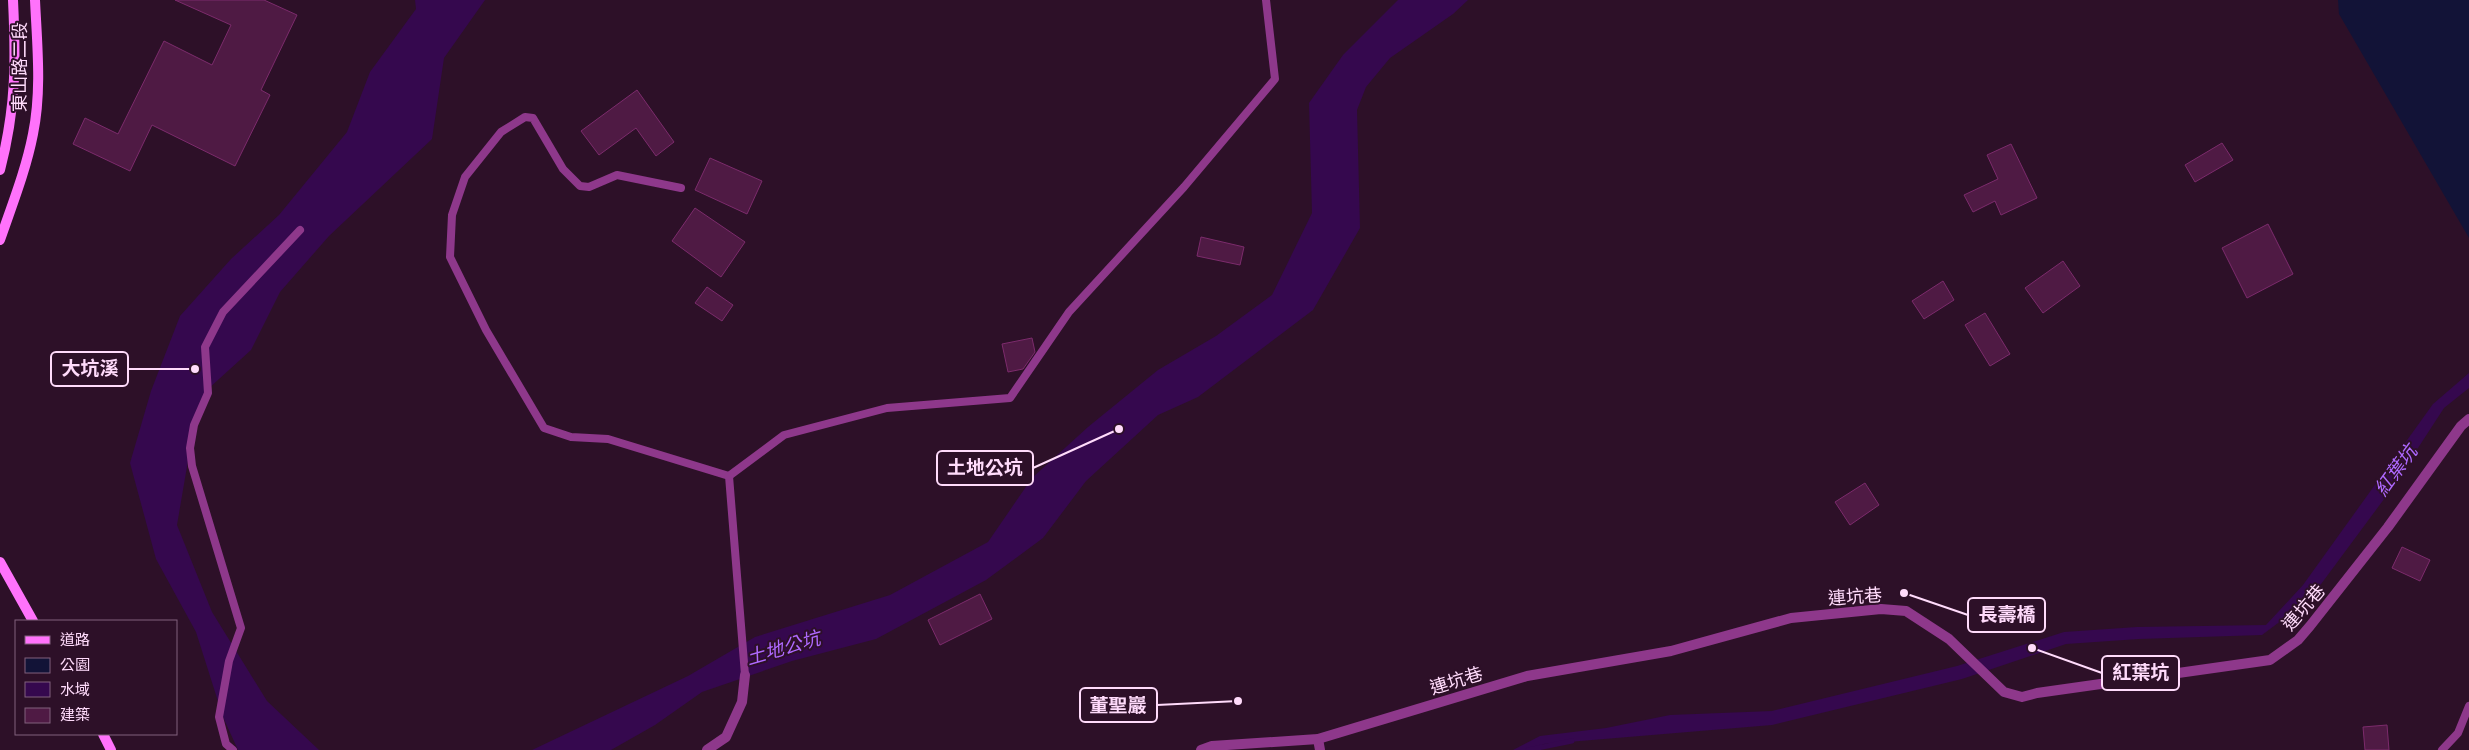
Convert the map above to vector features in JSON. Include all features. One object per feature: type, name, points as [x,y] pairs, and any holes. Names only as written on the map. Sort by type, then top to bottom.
[{"type":"main road","name":"東山路二段","points":[[0,170],[14,100],[13,0]]},
{"type":"main road","name":"東山路二段","points":[[0,240],[22,178],[33,134],[38,94],[35,0]]},
{"type":"main road","points":[[0,562],[32,620]]},
{"type":"main road","points":[[104,735],[111,750]]},
{"type":"street","name":"連坑巷","points":[[1201,750],[1212,746],[1318,739],[1527,676],[1670,651],[1791,618],[1881,609],[1906,611],[1949,639],[2004,692],[2022,697],[2037,693],[2270,660],[2298,640],[2310,626],[2388,527],[2461,426],[2469,419]]},
{"type":"street","points":[[707,750],[726,737],[742,702],[745,675]]},
{"type":"street","points":[[1318,739],[1320,750]]},
{"type":"lane","points":[[729,476],[784,435],[887,408],[1010,398],[1069,312],[1184,187],[1275,79],[1266,0]]},
{"type":"lane","points":[[681,188],[617,174],[589,187],[580,186],[563,169],[533,118],[525,117],[501,132],[465,177],[452,215],[450,257],[486,330],[544,428],[571,437],[608,439],[729,476]]},
{"type":"lane","points":[[233,750],[226,744],[219,716],[229,661],[241,628],[192,466],[190,448],[194,425],[208,393],[205,347],[223,312],[300,230]]},
{"type":"lane","points":[[729,476],[743,628],[745,675]]},
{"type":"lane","points":[[2442,750],[2458,733],[2469,706]]},
{"type":"green space","points":[[2338,0],[2469,0],[2469,238],[2339,14]]},
{"type":"water","points":[[415,0],[485,0],[444,58],[432,139],[329,236],[280,292],[251,350],[208,389],[190,449],[177,525],[212,612],[267,701],[319,750],[238,750],[223,717],[196,632],[156,559],[130,463],[151,391],[180,316],[231,259],[279,215],[347,132],[370,72],[416,9]]},
{"type":"water","points":[[1398,0],[1468,0],[1453,14],[1390,58],[1366,87],[1357,110],[1360,228],[1313,310],[1198,397],[1158,415],[1086,481],[1043,538],[986,580],[876,639],[792,661],[702,692],[655,725],[611,750],[532,750],[688,676],[755,637],[890,595],[988,542],[1032,478],[1088,427],[1158,370],[1216,336],[1272,295],[1312,213],[1309,103],[1343,55]]},
{"type":"water","points":[[2469,373],[2469,388],[2444,408],[2390,491],[2310,599],[2262,635],[2139,639],[2066,644],[1962,679],[1772,725],[1544,744],[1532,750],[1513,750],[1540,736],[1606,728],[1670,715],[1772,711],[1957,666],[2064,632],[2137,627],[2266,625],[2303,585],[2433,404]]},
{"type":"building","points":[[175,0],[264,0],[297,15],[261,90],[270,95],[235,166],[152,125],[130,171],[73,144],[85,118],[118,134],[164,41],[212,65],[231,25]]},
{"type":"building","points":[[637,90],[674,142],[656,156],[636,128],[599,155],[581,131]]},
{"type":"building","points":[[2222,143],[2233,160],[2195,182],[2185,165]]},
{"type":"building","points":[[2011,144],[2037,198],[2001,215],[1995,201],[1973,212],[1964,195],[1998,179],[1987,155]]},
{"type":"building","points":[[710,158],[762,181],[747,214],[695,190]]},
{"type":"building","points":[[695,208],[745,242],[721,277],[672,241]]},
{"type":"building","points":[[2268,224],[2293,274],[2247,298],[2222,248]]},
{"type":"building","points":[[1201,237],[1244,247],[1240,265],[1197,256]]},
{"type":"building","points":[[2063,261],[2080,286],[2043,313],[2025,288]]},
{"type":"building","points":[[1943,281],[1954,300],[1924,319],[1912,301]]},
{"type":"building","points":[[707,287],[733,305],[722,321],[695,303]]},
{"type":"building","points":[[1985,313],[2010,354],[1990,366],[1965,325]]},
{"type":"building","points":[[1032,338],[1035,352],[1023,369],[1008,372],[1002,344]]},
{"type":"building","points":[[1865,483],[1879,505],[1850,525],[1835,502]]},
{"type":"building","points":[[2402,547],[2430,560],[2420,581],[2392,568]]},
{"type":"building","points":[[980,594],[992,619],[940,645],[928,620]]},
{"type":"building","points":[[2387,725],[2389,750],[2365,750],[2363,727]]},
{"type":"waterway","name":"紅葉坑","points":[[1528,750],[1572,741]]},
{"type":"place","name":"大坑溪","points":[[195,369]]},
{"type":"place","name":"土地公坑","points":[[1119,429]]},
{"type":"place","name":"長壽橋","points":[[1904,593]]},
{"type":"place","name":"紅葉坑","points":[[2032,648]]},
{"type":"place","name":"董聖巖","points":[[1238,701]]}]
